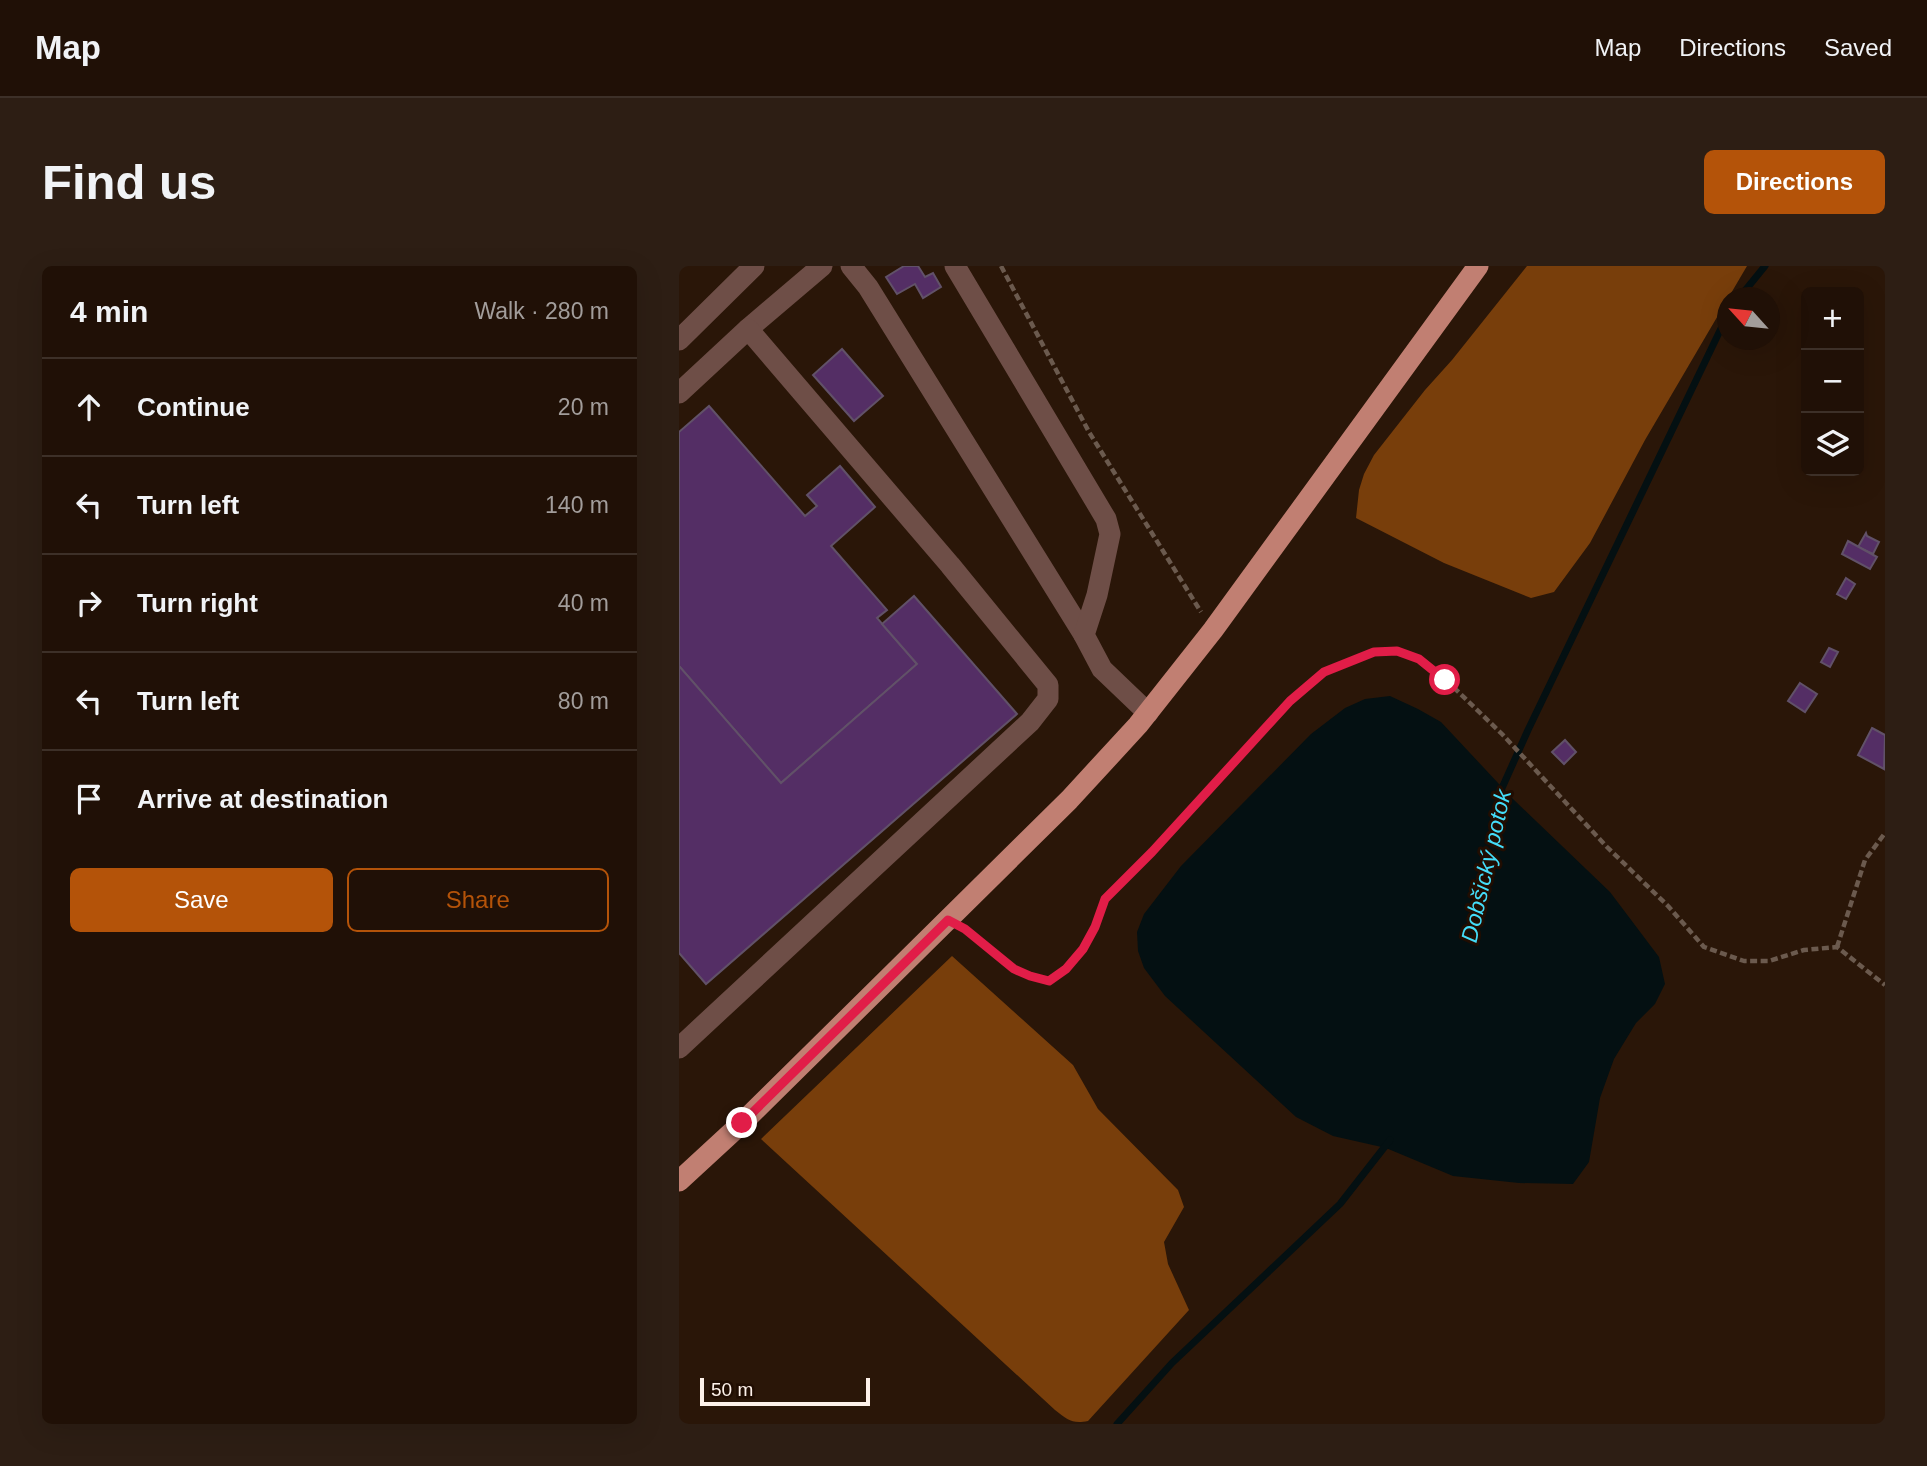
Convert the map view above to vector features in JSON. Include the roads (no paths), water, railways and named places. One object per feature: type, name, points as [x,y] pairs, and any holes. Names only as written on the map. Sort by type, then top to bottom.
[{"type":"main road","points":[[679,1181],[742,1123],[1069,800],[1148,713],[1213,630],[1478,266]]},
{"type":"lane","points":[[679,340],[754,266]]},
{"type":"lane","points":[[679,393],[822,266]]},
{"type":"lane","points":[[851,266],[868,287],[1084,635],[1102,669],[1148,713]]},
{"type":"lane","points":[[955,266],[1106,519],[1110,534],[1097,595],[1084,635]]},
{"type":"lane","points":[[679,1048],[1030,722],[1048,699],[1048,685],[1032,665],[748,329]]},
{"type":"water","points":[[1390,696],[1441,722],[1513,799],[1610,892],[1659,957],[1665,984],[1655,1004],[1636,1023],[1614,1059],[1600,1098],[1589,1162],[1573,1184],[1519,1183],[1453,1176],[1386,1148],[1333,1136],[1296,1117],[1165,996],[1144,968],[1138,951],[1137,932],[1144,914],[1181,866],[1311,734],[1345,708],[1365,699]]},
{"type":"waterway","name":"Dobšický potok","points":[[1748,287],[1765,266]]},
{"type":"waterway","name":"Dobšický potok","points":[[1501,795],[1528,730],[1717,337]]},
{"type":"waterway","name":"Dobšický potok","points":[[1117,1424],[1172,1363],[1340,1204],[1390,1140]]}]
